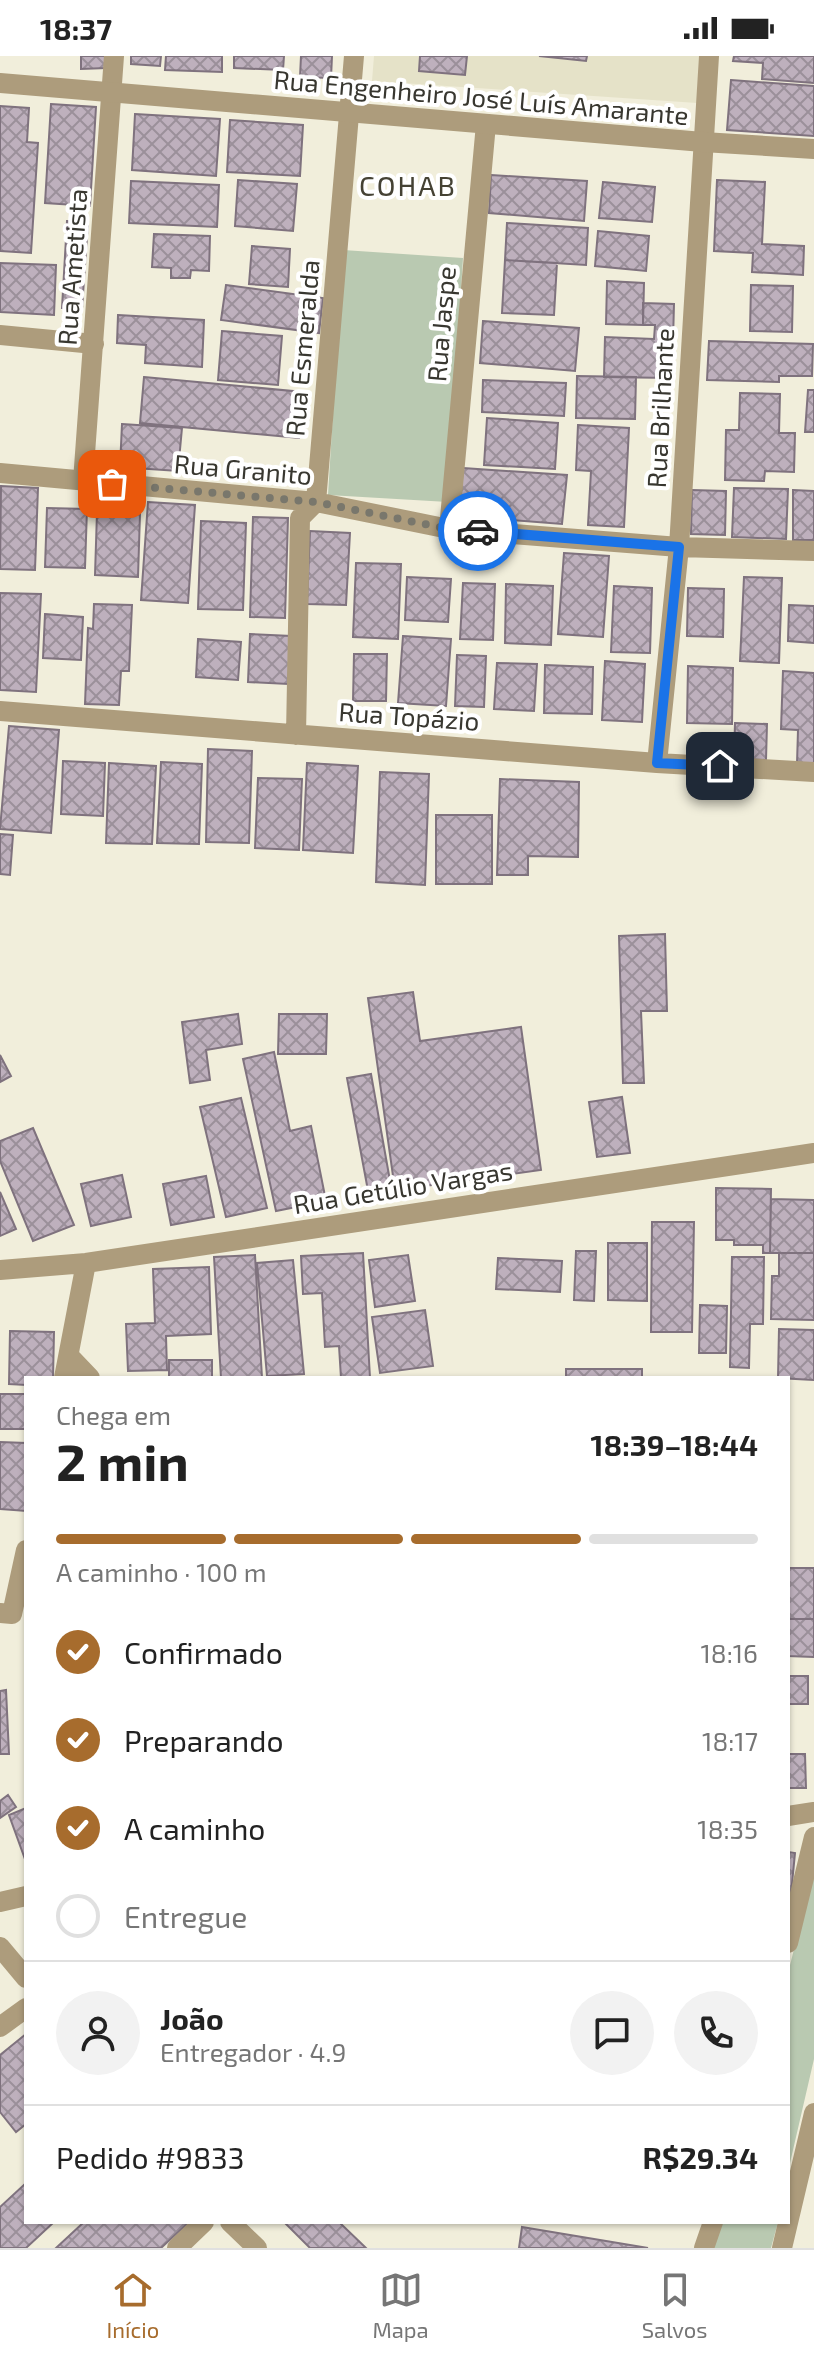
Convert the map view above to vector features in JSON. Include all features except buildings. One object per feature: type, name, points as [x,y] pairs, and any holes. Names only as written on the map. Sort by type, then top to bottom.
[{"type":"street","name":"Rua Ametista","points":[[83,481],[114,56]]},
{"type":"street","name":"Rua Esmeralda","points":[[296,735],[300,518],[316,502],[354,56]]},
{"type":"street","name":"Rua Brilhante","points":[[657,763],[679,547],[709,56]]},
{"type":"street","name":"Rua Engenheiro José Luís Amarante","points":[[0,83],[814,149]]},
{"type":"street","name":"Rua Jaspe","points":[[449,529],[486,124]]},
{"type":"street","points":[[0,335],[94,344]]},
{"type":"street","name":"Rua Granito","points":[[0,473],[316,502],[449,529],[679,547],[814,551]]},
{"type":"street","name":"Rua Topázio","points":[[0,711],[657,763],[814,772]]},
{"type":"street","name":"Rua Getúlio Vargas","points":[[0,1270],[86,1263],[814,1153]]},
{"type":"street","points":[[64,1376],[86,1263]]},
{"type":"street","points":[[69,1356],[88,1376]]},
{"type":"street","points":[[6,1613],[24,1556]]},
{"type":"street","points":[[790,1816],[814,1812]]},
{"type":"street","points":[[790,1935],[814,1837]]},
{"type":"street","points":[[0,1902],[24,1896]]},
{"type":"street","points":[[0,1947],[24,1976]]},
{"type":"street","points":[[0,2027],[24,2009]]},
{"type":"street","points":[[790,2219],[814,2113]]},
{"type":"street","points":[[177,2248],[202,2224]]},
{"type":"street","points":[[232,2224],[257,2248]]},
{"type":"street","points":[[704,2248],[712,2224]]},
{"type":"street","points":[[782,2248],[789,2224]]},
{"type":"shaded area","points":[[374,56],[699,56],[697,103],[372,81]]},
{"type":"green space","points":[[343,250],[463,258],[448,502],[328,495]]},
{"type":"green space","points":[[814,1870],[814,2059],[790,2163],[790,1965]]},
{"type":"green space","points":[[720,2224],[777,2224],[771,2248],[713,2248]]},
{"type":"way so far","points":[[112,484],[316,502],[449,529],[478,531]]},
{"type":"district","name":"COHAB","points":[[408,186]]},
{"type":"route","points":[[478,531],[679,547],[657,763],[720,766]]}]
